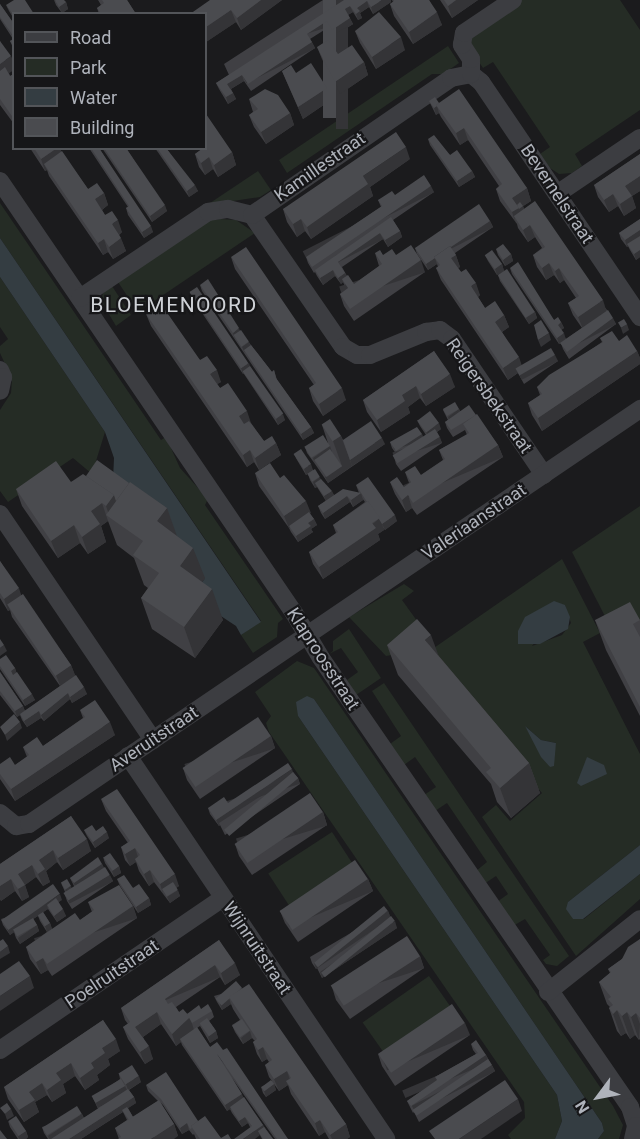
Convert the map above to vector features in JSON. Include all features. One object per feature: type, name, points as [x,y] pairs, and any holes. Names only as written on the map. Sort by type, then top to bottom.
[{"type":"street","points":[[471,74],[471,59],[462,45],[464,33],[513,0]]},
{"type":"street","name":"Bevernelstraat","points":[[471,74],[481,82],[640,316]]},
{"type":"street","name":"Kamillestraat","points":[[252,215],[451,78],[471,74]]},
{"type":"street","points":[[557,194],[640,138]]},
{"type":"street","name":"Klaproosstraat","points":[[0,181],[548,992],[565,1010],[630,1107],[636,1126],[633,1139]]},
{"type":"street","points":[[80,298],[208,212],[228,209],[252,215]]},
{"type":"street","name":"Reigersbekstraat","points":[[252,215],[343,347],[357,355],[370,355],[426,332],[440,330],[452,339],[544,475]]},
{"type":"street","points":[[0,370],[3,377],[0,392]]},
{"type":"street","name":"Valeriaanstraat","points":[[307,635],[640,409]]},
{"type":"street","points":[[0,514],[153,740]]},
{"type":"street","name":"Averuitstraat","points":[[0,813],[16,826],[28,824],[307,635]]},
{"type":"street","name":"Wijnruitstraat","points":[[128,756],[386,1139]]},
{"type":"street","name":"Poelruitstraat","points":[[0,1050],[223,898]]},
{"type":"street","points":[[548,992],[640,919]]},
{"type":"green space","points":[[520,0],[620,0],[640,30],[640,110],[575,154],[582,166],[572,173],[559,174],[550,168],[540,154],[550,147],[493,62],[483,68],[466,43]]},
{"type":"green space","points":[[448,46],[459,63],[443,74],[432,74],[287,173],[279,160]]},
{"type":"green space","points":[[258,171],[271,190],[260,197],[207,205]]},
{"type":"green space","points":[[0,203],[161,440],[166,437],[180,468],[208,499],[205,505],[283,619],[278,623],[277,637],[253,653],[241,635],[261,621],[0,238]]},
{"type":"green space","points":[[209,220],[236,220],[255,233],[138,312],[118,282]]},
{"type":"green space","points":[[0,277],[105,432],[92,474],[73,458],[8,502],[0,491],[0,410],[11,393],[12,379],[0,353],[0,346],[8,339],[0,327]]},
{"type":"green space","points":[[112,286],[131,315],[116,326],[101,301],[103,293]]},
{"type":"green space","points":[[640,506],[640,627],[611,628],[572,552]]},
{"type":"green space","points":[[562,559],[600,633],[583,642],[640,754],[640,845],[568,902],[573,919],[584,919],[640,874],[640,899],[576,956],[482,817],[496,805],[510,821],[542,793],[438,670],[431,650]],"holes":[[[565,605],[571,623],[562,635],[532,646]],[[525,726],[541,740],[556,743],[550,767]]]},
{"type":"green space","points":[[404,584],[414,591],[402,600],[420,625],[392,655],[386,656],[349,617]]},
{"type":"green space","points":[[349,629],[381,678],[356,695],[347,680],[358,672],[341,648],[329,654],[333,651],[333,641]]},
{"type":"green space","points":[[297,661],[314,668],[613,1106],[623,1125],[619,1139],[598,1139],[604,1131],[602,1123],[314,699],[298,716],[557,1095],[562,1121],[555,1139],[511,1139],[508,1135],[525,1118],[524,1102],[269,732],[266,723],[271,716],[255,692]]},
{"type":"green space","points":[[384,683],[569,956],[557,966],[546,964],[543,960],[550,955],[525,919],[513,926],[497,902],[508,894],[496,876],[484,884],[476,871],[487,862],[447,803],[435,811],[424,795],[436,787],[415,757],[404,765],[390,744],[401,736],[372,691]]},
{"type":"green space","points":[[332,832],[354,866],[290,907],[268,873]]},
{"type":"green space","points":[[429,976],[452,1009],[386,1055],[363,1022]]},
{"type":"water","points":[[0,238],[261,622],[241,635],[236,626],[192,597],[205,578],[169,552],[113,480],[114,458],[105,432],[0,277]]},
{"type":"water","points":[[554,601],[565,605],[570,617],[568,629],[540,644],[518,644],[518,631],[525,617]]},
{"type":"water","points":[[307,696],[314,699],[602,1123],[604,1131],[598,1139],[555,1139],[562,1121],[557,1095],[298,716],[296,702]]},
{"type":"water","points":[[525,726],[541,740],[556,743],[554,766],[550,767],[541,757]]},
{"type":"water","points":[[587,757],[604,765],[607,774],[581,786],[577,783]]},
{"type":"water","points":[[640,845],[640,874],[583,919],[573,919],[566,909],[568,902]]},
{"type":"building","points":[[14,0],[25,0],[33,12],[12,13],[6,5]]},
{"type":"building","points":[[55,0],[64,0],[66,2],[59,7]]},
{"type":"building","points":[[102,0],[127,0],[135,12],[100,12],[97,8],[104,3]]},
{"type":"building","points":[[210,0],[261,0],[237,18],[231,10],[207,26],[207,12],[193,12]]},
{"type":"building","points":[[323,0],[336,0],[336,118],[323,118]]},
{"type":"building","points":[[344,0],[382,0],[371,7],[367,1],[357,8],[360,11],[356,14],[350,6],[345,9],[350,18],[332,30],[327,21],[307,34],[312,42],[248,84],[242,75],[227,84],[233,93],[226,97],[216,83]]},
{"type":"building","points":[[394,0],[429,0],[437,12],[409,32],[390,4]]},
{"type":"building","points":[[444,0],[456,0],[448,6]]},
{"type":"building","points":[[0,4],[12,21],[12,34],[0,17]]},
{"type":"building","points":[[379,12],[401,37],[372,57],[355,31]]},
{"type":"building","points":[[328,40],[338,54],[352,45],[364,62],[335,82],[317,47]]},
{"type":"building","points":[[0,41],[11,56],[0,64]]},
{"type":"building","points":[[311,63],[327,88],[298,107],[282,71],[291,65],[296,73]]},
{"type":"building","points":[[5,67],[10,76],[12,75],[12,116],[0,99],[0,71]]},
{"type":"building","points":[[265,89],[278,95],[290,113],[261,132],[249,115],[258,109],[249,99]]},
{"type":"building","points":[[459,89],[527,188],[512,198],[519,208],[512,212],[496,189],[502,184],[464,128],[456,133],[436,105]]},
{"type":"building","points":[[435,97],[439,103],[434,108],[429,101]]},
{"type":"building","points":[[207,115],[232,152],[214,165],[209,157],[201,163],[195,154],[200,150],[207,150]]},
{"type":"building","points":[[396,132],[406,147],[363,176],[368,184],[307,227],[301,219],[293,224],[283,209]]},
{"type":"building","points":[[434,135],[450,155],[457,150],[472,171],[457,181],[428,139]]},
{"type":"building","points":[[35,150],[54,150],[41,159]]},
{"type":"building","points":[[92,150],[100,150],[151,226],[142,232],[126,208],[129,206]]},
{"type":"building","points":[[105,150],[127,150],[165,205],[150,216]]},
{"type":"building","points":[[158,150],[168,150],[195,185],[187,191]]},
{"type":"building","points":[[62,151],[88,189],[97,183],[104,193],[95,199],[105,215],[112,211],[118,220],[112,224],[121,238],[109,247],[104,239],[98,243],[44,164]]},
{"type":"building","points":[[640,154],[640,176],[625,186],[632,196],[620,204],[613,194],[604,200],[594,185]]},
{"type":"building","points":[[424,175],[431,186],[312,267],[306,257],[382,206],[378,200],[392,191],[395,195]]},
{"type":"building","points":[[535,201],[603,300],[578,317],[568,303],[579,296],[559,268],[555,271],[549,263],[542,268],[533,255],[545,247],[530,225],[523,230],[514,216]]},
{"type":"building","points":[[479,204],[490,221],[426,264],[415,248]]},
{"type":"building","points":[[391,217],[400,231],[385,240],[380,233],[338,262],[345,273],[338,278],[333,270],[320,278],[315,270]]},
{"type":"building","points":[[640,219],[640,230],[625,240],[619,233]]},
{"type":"building","points":[[640,236],[640,250],[634,254],[627,244]]},
{"type":"building","points":[[503,244],[511,254],[503,260],[496,249]]},
{"type":"building","points":[[411,245],[421,260],[350,309],[340,294],[348,288],[342,279],[348,275],[354,284],[382,264],[375,253],[380,250],[383,255],[392,249],[396,255]]},
{"type":"building","points":[[450,246],[456,255],[451,258],[461,272],[466,269],[476,283],[471,286],[485,308],[495,301],[504,315],[495,322],[519,357],[503,368],[436,268],[440,265],[434,257]]},
{"type":"building","points":[[246,247],[342,388],[319,404],[309,388],[316,383],[231,257]]},
{"type":"building","points":[[492,250],[502,264],[495,269],[485,255]]},
{"type":"building","points":[[518,262],[554,320],[558,317],[561,322],[558,325],[564,333],[557,338],[510,268]]},
{"type":"building","points":[[507,269],[535,312],[526,318],[498,275]]},
{"type":"building","points":[[208,279],[239,328],[233,333],[200,285]]},
{"type":"building","points":[[197,287],[248,363],[241,368],[190,292]]},
{"type":"building","points":[[161,304],[200,360],[207,356],[217,370],[210,374],[220,388],[228,383],[247,411],[239,416],[244,424],[249,421],[264,441],[272,436],[276,443],[255,458],[250,450],[243,455],[146,314]]},
{"type":"building","points":[[608,310],[613,318],[567,352],[560,343]]},
{"type":"building","points":[[624,319],[627,324],[621,328],[618,323]]},
{"type":"building","points":[[541,320],[549,333],[538,340],[534,325]]},
{"type":"building","points":[[241,330],[249,342],[241,347],[234,335]]},
{"type":"building","points":[[612,331],[619,341],[627,335],[637,351],[538,418],[528,403],[542,394],[537,387],[549,375],[603,342],[600,338]]},
{"type":"building","points":[[251,345],[272,372],[274,370],[276,378],[311,427],[301,434],[244,350]]},
{"type":"building","points":[[551,348],[555,355],[519,375],[515,368]]},
{"type":"building","points":[[434,351],[450,374],[421,394],[416,386],[402,395],[405,401],[377,420],[363,400]]},
{"type":"building","points":[[250,366],[283,414],[276,419],[243,371]]},
{"type":"building","points":[[455,402],[459,409],[447,416],[443,409]]},
{"type":"building","points":[[469,405],[476,415],[451,430],[445,422]]},
{"type":"building","points":[[430,411],[439,423],[426,433],[417,421]]},
{"type":"building","points":[[477,414],[498,445],[413,503],[408,495],[402,500],[390,482],[397,477],[404,487],[411,482],[405,472],[415,466],[421,475],[445,459],[439,450],[469,433],[463,424]]},
{"type":"building","points":[[330,419],[341,436],[333,441],[322,424]]},
{"type":"building","points":[[371,421],[382,438],[350,460],[343,440]]},
{"type":"building","points":[[417,427],[422,434],[396,451],[390,442]]},
{"type":"building","points":[[435,429],[440,437],[397,463],[393,455]]},
{"type":"building","points":[[323,435],[330,446],[311,458],[304,447]]},
{"type":"building","points":[[301,449],[311,464],[304,469],[294,454]]},
{"type":"building","points":[[330,449],[342,466],[326,477],[314,460]]},
{"type":"building","points":[[97,460],[129,483],[116,501],[114,495],[86,476]]},
{"type":"building","points":[[56,461],[71,482],[83,474],[114,495],[106,506],[102,503],[91,511],[100,524],[82,537],[74,525],[51,541],[16,489]]},
{"type":"building","points":[[270,463],[280,478],[284,475],[306,501],[284,516],[255,473]]},
{"type":"building","points":[[315,469],[320,477],[312,481],[307,474]]},
{"type":"building","points":[[368,477],[395,515],[382,524],[356,485]]},
{"type":"building","points":[[321,479],[332,491],[324,496],[315,483]]},
{"type":"building","points":[[130,482],[167,508],[157,521],[193,548],[180,566],[212,589],[184,627],[141,598],[159,573],[133,555],[143,541],[106,515]]},
{"type":"building","points":[[343,489],[361,493],[351,500],[347,496],[323,513],[318,506]]},
{"type":"building","points":[[368,501],[380,518],[372,523],[376,528],[319,567],[309,552],[338,532],[333,525]]},
{"type":"building","points":[[309,512],[314,519],[308,523],[311,526],[296,536],[289,526]]},
{"type":"building","points":[[0,561],[19,588],[4,599],[0,593]]},
{"type":"building","points":[[23,594],[71,665],[55,676],[7,605]]},
{"type":"building","points":[[630,602],[640,620],[633,624],[640,637],[640,707],[595,620]]},
{"type":"building","points":[[417,619],[431,635],[425,640],[529,763],[500,788],[486,772],[491,768],[387,645]]},
{"type":"building","points":[[6,655],[15,668],[11,671],[13,675],[17,672],[32,694],[23,700],[0,666],[0,659]]},
{"type":"building","points":[[0,672],[23,706],[15,711],[0,691]]},
{"type":"building","points":[[76,675],[84,687],[70,697],[68,693],[41,715],[39,711],[24,721],[20,714]]},
{"type":"building","points":[[95,700],[110,722],[11,789],[0,774],[0,764],[10,757],[15,765],[29,755],[23,747],[37,737],[43,746],[85,717],[80,710]]},
{"type":"building","points":[[14,714],[20,722],[5,735],[0,727]]},
{"type":"building","points":[[258,717],[271,736],[195,787],[183,768]]},
{"type":"building","points":[[288,763],[292,769],[216,820],[208,808],[224,797],[228,803]]},
{"type":"building","points":[[293,772],[298,778],[229,836],[224,830]]},
{"type":"building","points":[[117,789],[175,874],[160,884],[150,870],[144,874],[135,859],[140,855],[135,848],[125,854],[121,847],[130,841],[101,799]]},
{"type":"building","points":[[310,793],[323,812],[247,863],[235,844]]},
{"type":"building","points":[[71,816],[87,839],[58,858],[53,850],[39,860],[45,869],[38,874],[32,865],[18,874],[25,885],[18,889],[11,879],[0,886],[0,864]]},
{"type":"building","points":[[92,825],[96,831],[103,826],[107,832],[93,842],[84,830]]},
{"type":"building","points":[[110,853],[119,866],[113,871],[103,858]]},
{"type":"building","points":[[98,857],[102,864],[74,883],[70,878]]},
{"type":"building","points":[[355,860],[368,879],[292,930],[280,911]]},
{"type":"building","points":[[105,867],[110,875],[68,901],[63,893]]},
{"type":"building","points":[[124,875],[133,888],[139,884],[149,898],[136,907],[117,879]]},
{"type":"building","points":[[67,879],[71,886],[65,889],[61,882]]},
{"type":"building","points":[[173,882],[178,890],[167,897],[162,889]]},
{"type":"building","points":[[53,884],[60,894],[8,930],[1,920]]},
{"type":"building","points":[[119,885],[133,906],[47,964],[43,958],[36,962],[26,947],[75,913],[80,920],[94,910],[88,902]]},
{"type":"building","points":[[56,898],[63,909],[54,916],[47,905]]},
{"type":"building","points":[[384,906],[388,911],[318,967],[314,963]]},
{"type":"building","points":[[43,912],[50,923],[45,926],[38,915]]},
{"type":"building","points":[[391,916],[395,921],[325,977],[321,973]]},
{"type":"building","points":[[33,918],[37,925],[17,936],[13,930]]},
{"type":"building","points":[[407,936],[420,956],[344,1006],[331,986]]},
{"type":"building","points":[[3,939],[8,946],[0,952],[0,941]]},
{"type":"building","points":[[640,939],[640,1018],[636,1013],[631,1017],[627,1012],[622,1016],[617,1010],[613,1014],[609,1008],[613,1005],[608,999],[611,997],[599,982],[611,972],[608,969],[622,959],[628,947]]},
{"type":"building","points":[[219,940],[235,963],[221,973],[215,965],[165,999],[168,1004],[172,1002],[179,1012],[183,1009],[190,1017],[172,1034],[157,1012],[135,1027],[149,1046],[140,1052],[123,1027],[130,1022],[121,1008]]},
{"type":"building","points":[[19,961],[30,976],[0,996],[0,974]]},
{"type":"building","points":[[236,981],[242,988],[222,1006],[216,999]]},
{"type":"building","points":[[249,984],[346,1124],[330,1135],[320,1120],[315,1123],[286,1081],[291,1078],[287,1071],[274,1079],[265,1065],[272,1060],[263,1047],[258,1050],[253,1042],[257,1039],[229,997]]},
{"type":"building","points":[[208,1004],[212,1011],[192,1023],[187,1014],[199,1005],[201,1009]]},
{"type":"building","points":[[452,1004],[465,1023],[391,1073],[378,1054]]},
{"type":"building","points":[[207,1018],[216,1031],[209,1036],[200,1023]]},
{"type":"building","points":[[242,1019],[250,1031],[240,1037],[232,1026]]},
{"type":"building","points":[[103,1020],[116,1039],[102,1048],[105,1053],[91,1063],[94,1068],[80,1078],[71,1063],[56,1073],[61,1080],[47,1090],[42,1083],[29,1092],[35,1100],[19,1110],[4,1087]]},
{"type":"building","points":[[197,1027],[210,1047],[217,1042],[223,1050],[227,1048],[288,1139],[277,1139],[217,1054],[242,1094],[225,1105],[180,1039]]},
{"type":"building","points":[[476,1040],[486,1055],[411,1106],[407,1101],[437,1080],[435,1077],[478,1053],[471,1044]]},
{"type":"building","points":[[488,1059],[492,1065],[416,1116],[413,1110]]},
{"type":"building","points":[[132,1065],[139,1076],[125,1085],[118,1073]]},
{"type":"building","points":[[166,1072],[198,1121],[190,1129],[187,1123],[180,1128],[161,1099],[146,1085]]},
{"type":"building","points":[[121,1079],[125,1086],[96,1103],[92,1096]]},
{"type":"building","points":[[271,1080],[274,1084],[264,1091],[261,1087]]},
{"type":"building","points":[[505,1080],[518,1099],[459,1139],[435,1139],[429,1131]]},
{"type":"building","points":[[128,1089],[134,1097],[69,1139],[51,1139]]},
{"type":"building","points":[[244,1097],[263,1125],[243,1139],[234,1139],[252,1126],[245,1117],[239,1121],[230,1107]]},
{"type":"building","points":[[159,1100],[174,1124],[151,1139],[118,1139],[121,1137],[115,1128]]},
{"type":"building","points":[[7,1103],[11,1109],[5,1114],[0,1108]]},
{"type":"building","points":[[77,1106],[82,1114],[47,1135],[42,1128]]},
{"type":"building","points":[[127,1107],[133,1117],[129,1120],[122,1110]]},
{"type":"building","points":[[16,1116],[26,1131],[19,1136],[9,1121]]},
{"type":"building","points":[[205,1116],[221,1138],[228,1134],[231,1139],[200,1139],[191,1126]]},
{"type":"building","points":[[264,1127],[273,1139],[263,1139],[258,1131]]},
{"type":"building","points":[[0,1130],[7,1139],[0,1139]]},
{"type":"district","name":"BLOEMENOORD","points":[[174,305]]}]
